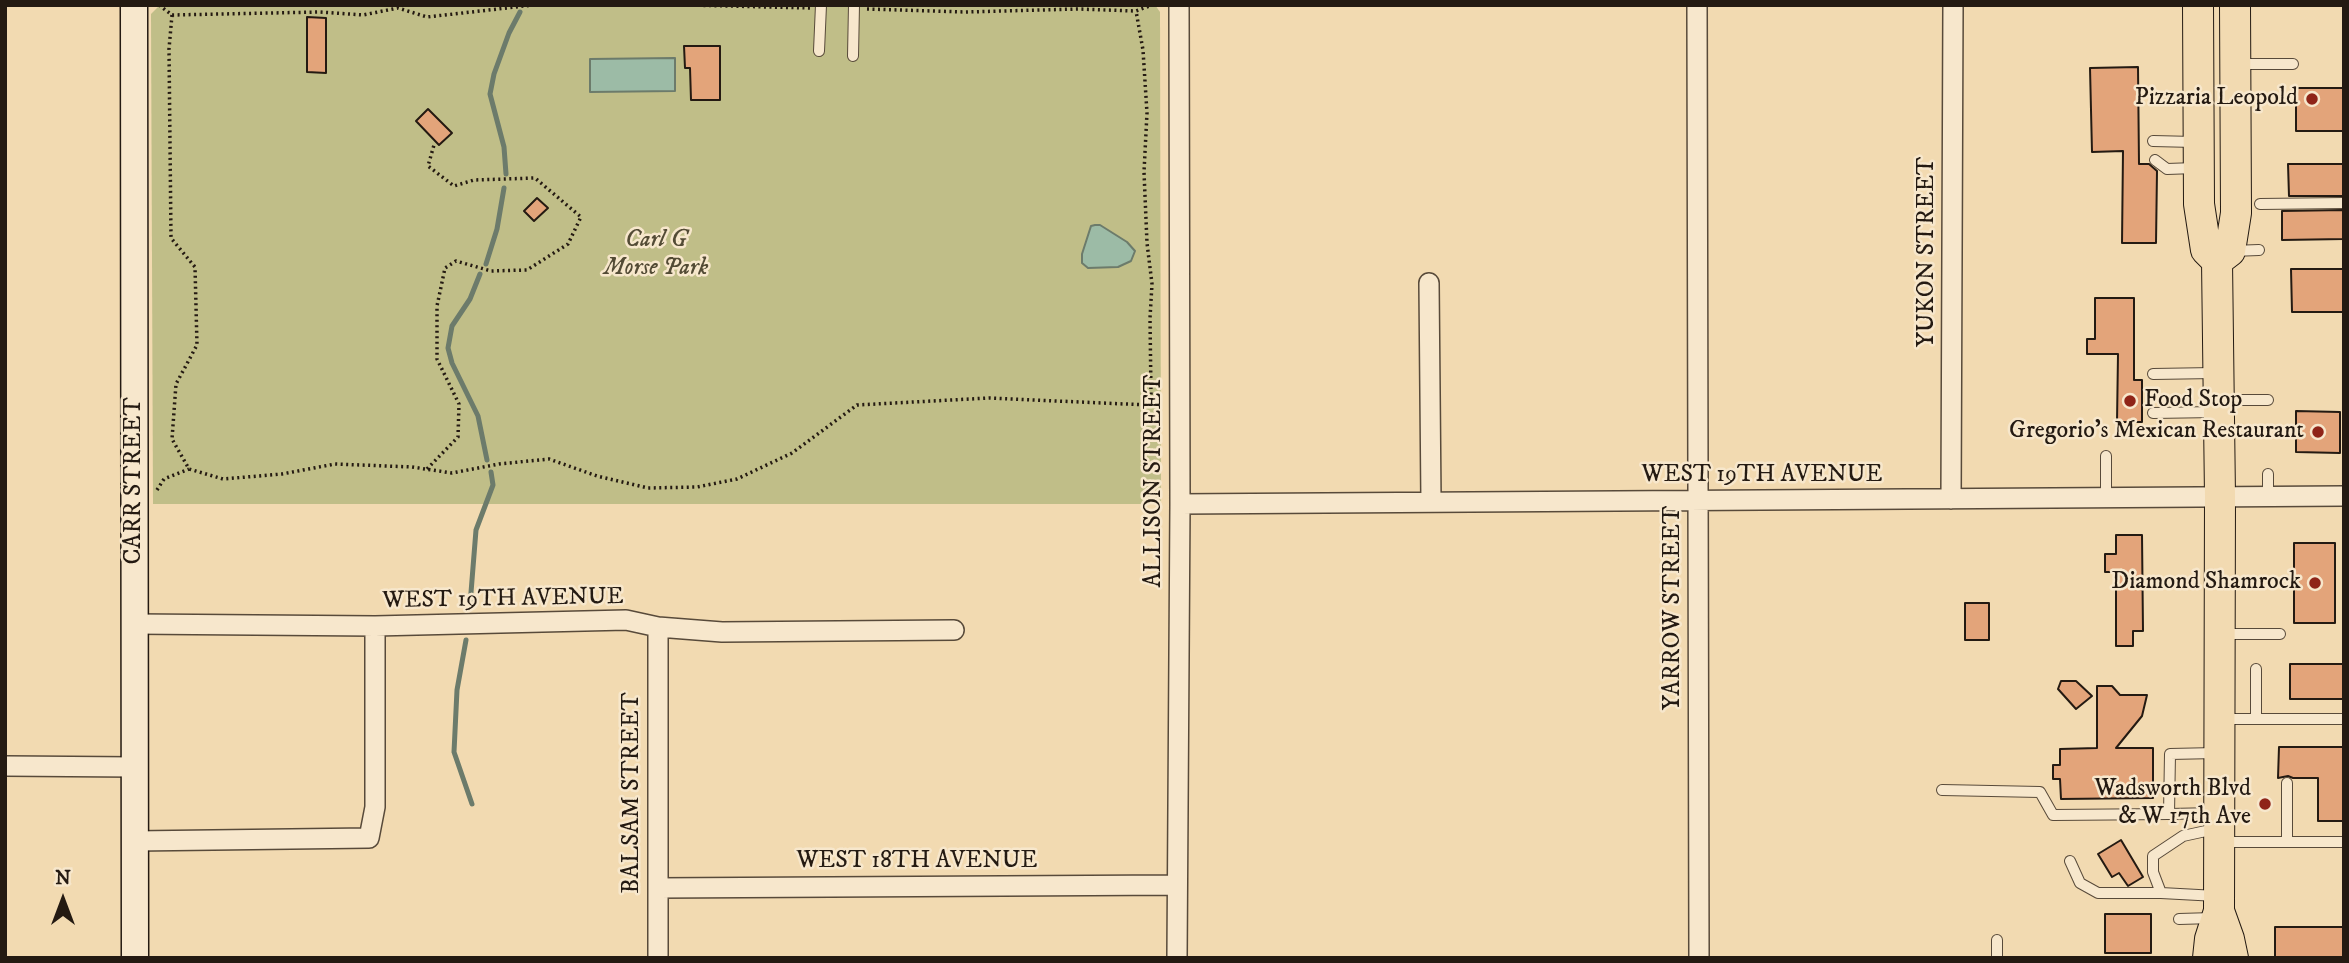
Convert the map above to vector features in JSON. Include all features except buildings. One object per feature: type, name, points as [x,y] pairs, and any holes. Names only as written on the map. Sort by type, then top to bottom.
[{"type":"main road","points":[[2198,5],[2201,228],[2206,250],[2223,256]]},
{"type":"main road","points":[[2233,958],[2220,911],[2219,395],[2223,256],[2236,214],[2235,5]]},
{"type":"main road","points":[[2207,958],[2210,939],[2220,911]]},
{"type":"street","name":"CARR STREET","points":[[134,5],[135,958]]},
{"type":"street","name":"ALLISON STREET","points":[[1177,958],[1179,5]]},
{"type":"street","name":"YARROW STREET","points":[[1697,5],[1699,958]]},
{"type":"street","name":"YUKON STREET","points":[[1951,499],[1953,5]]},
{"type":"street","points":[[1429,283],[1431,502]]},
{"type":"street","name":"WEST 19TH AVENUE","points":[[1180,504],[2344,496]]},
{"type":"street","name":"WEST 19TH AVENUE","points":[[135,624],[375,626],[626,620],[658,627],[722,632],[954,631]]},
{"type":"street","points":[[135,841],[369,838],[375,807],[375,626]]},
{"type":"street","name":"BALSAM STREET","points":[[658,627],[658,958]]},
{"type":"street","points":[[5,766],[135,767]]},
{"type":"street","name":"WEST 18TH AVENUE","points":[[658,888],[1176,885]]},
{"type":"lane","points":[[819,51],[821,6]]},
{"type":"lane","points":[[853,55],[854,7]]},
{"type":"lane","points":[[2235,64],[2293,64]]},
{"type":"lane","points":[[2152,141],[2198,155]]},
{"type":"lane","points":[[2155,160],[2166,169],[2198,155]]},
{"type":"lane","points":[[2260,204],[2344,203]]},
{"type":"lane","points":[[2223,256],[2259,250]]},
{"type":"lane","points":[[2153,374],[2219,395],[2268,400]]},
{"type":"lane","points":[[2153,413],[2219,395]]},
{"type":"lane","points":[[2106,456],[2106,498]]},
{"type":"lane","points":[[2268,474],[2268,497]]},
{"type":"lane","points":[[2219,634],[2280,634]]},
{"type":"lane","points":[[2256,669],[2256,719]]},
{"type":"lane","points":[[2219,719],[2344,719]]},
{"type":"lane","points":[[2169,814],[2170,754],[2219,753]]},
{"type":"lane","points":[[2287,783],[2287,842]]},
{"type":"lane","points":[[1942,790],[2040,792],[2053,816],[2169,814],[2287,842],[2344,842]]},
{"type":"lane","points":[[2161,893],[2153,872],[2153,856],[2183,836],[2219,828]]},
{"type":"lane","points":[[2070,861],[2080,883],[2098,893],[2161,893],[2220,911]]},
{"type":"lane","points":[[2179,919],[2220,911]]},
{"type":"lane","points":[[1997,940],[1997,958]]},
{"type":"path","points":[[159,5],[172,15],[320,12],[363,15],[398,8],[427,17],[533,5]]},
{"type":"path","points":[[687,5],[821,6]]},
{"type":"path","points":[[854,7],[965,12],[1078,9],[1136,11],[1152,5]]},
{"type":"path","points":[[154,494],[164,479],[189,468],[223,479],[282,474],[335,464],[452,473],[499,464],[550,459],[597,476],[648,488],[697,487],[737,480],[792,453],[857,405],[989,398],[1148,405],[1152,284],[1144,172],[1147,113],[1143,50],[1136,11]]},
{"type":"path","points":[[172,15],[169,49],[171,238],[195,267],[197,345],[176,384],[172,439],[189,468]]},
{"type":"path","points":[[427,469],[458,438],[459,404],[437,359],[437,306],[445,268],[456,261],[491,271],[527,270],[568,244],[581,217],[535,178],[474,180],[454,186],[428,166],[434,145]]},
{"type":"green space","name":"Carl G Morse Park","points":[[160,5],[1155,5],[1160,12],[1161,504],[153,504],[151,14]]},
{"type":"shaded area","points":[[675,58],[675,91],[590,92],[590,59]]},
{"type":"shaded area","points":[[1100,225],[1127,242],[1135,251],[1131,261],[1118,267],[1088,268],[1082,263],[1082,254],[1091,226]]},
{"type":"waterway","points":[[506,174],[504,147],[490,94],[494,74],[520,12]]},
{"type":"waterway","points":[[486,264],[497,229],[504,188]]},
{"type":"waterway","points":[[480,274],[470,299],[452,326],[448,348],[452,363],[478,416],[487,460]]},
{"type":"waterway","points":[[470,605],[476,530],[493,485],[491,472]]},
{"type":"waterway","points":[[466,640],[457,690],[454,752],[472,804]]},
{"type":"place","name":"Pizzaria Leopold","points":[[2312,99]]},
{"type":"place","name":"Food Stop","points":[[2130,401]]},
{"type":"place","name":"Gregorio's Mexican Restaurant","points":[[2318,432]]},
{"type":"place","name":"Diamond Shamrock","points":[[2315,583]]},
{"type":"place","name":"Wadsworth Blvd & W 17th Ave","points":[[2265,804]]}]
